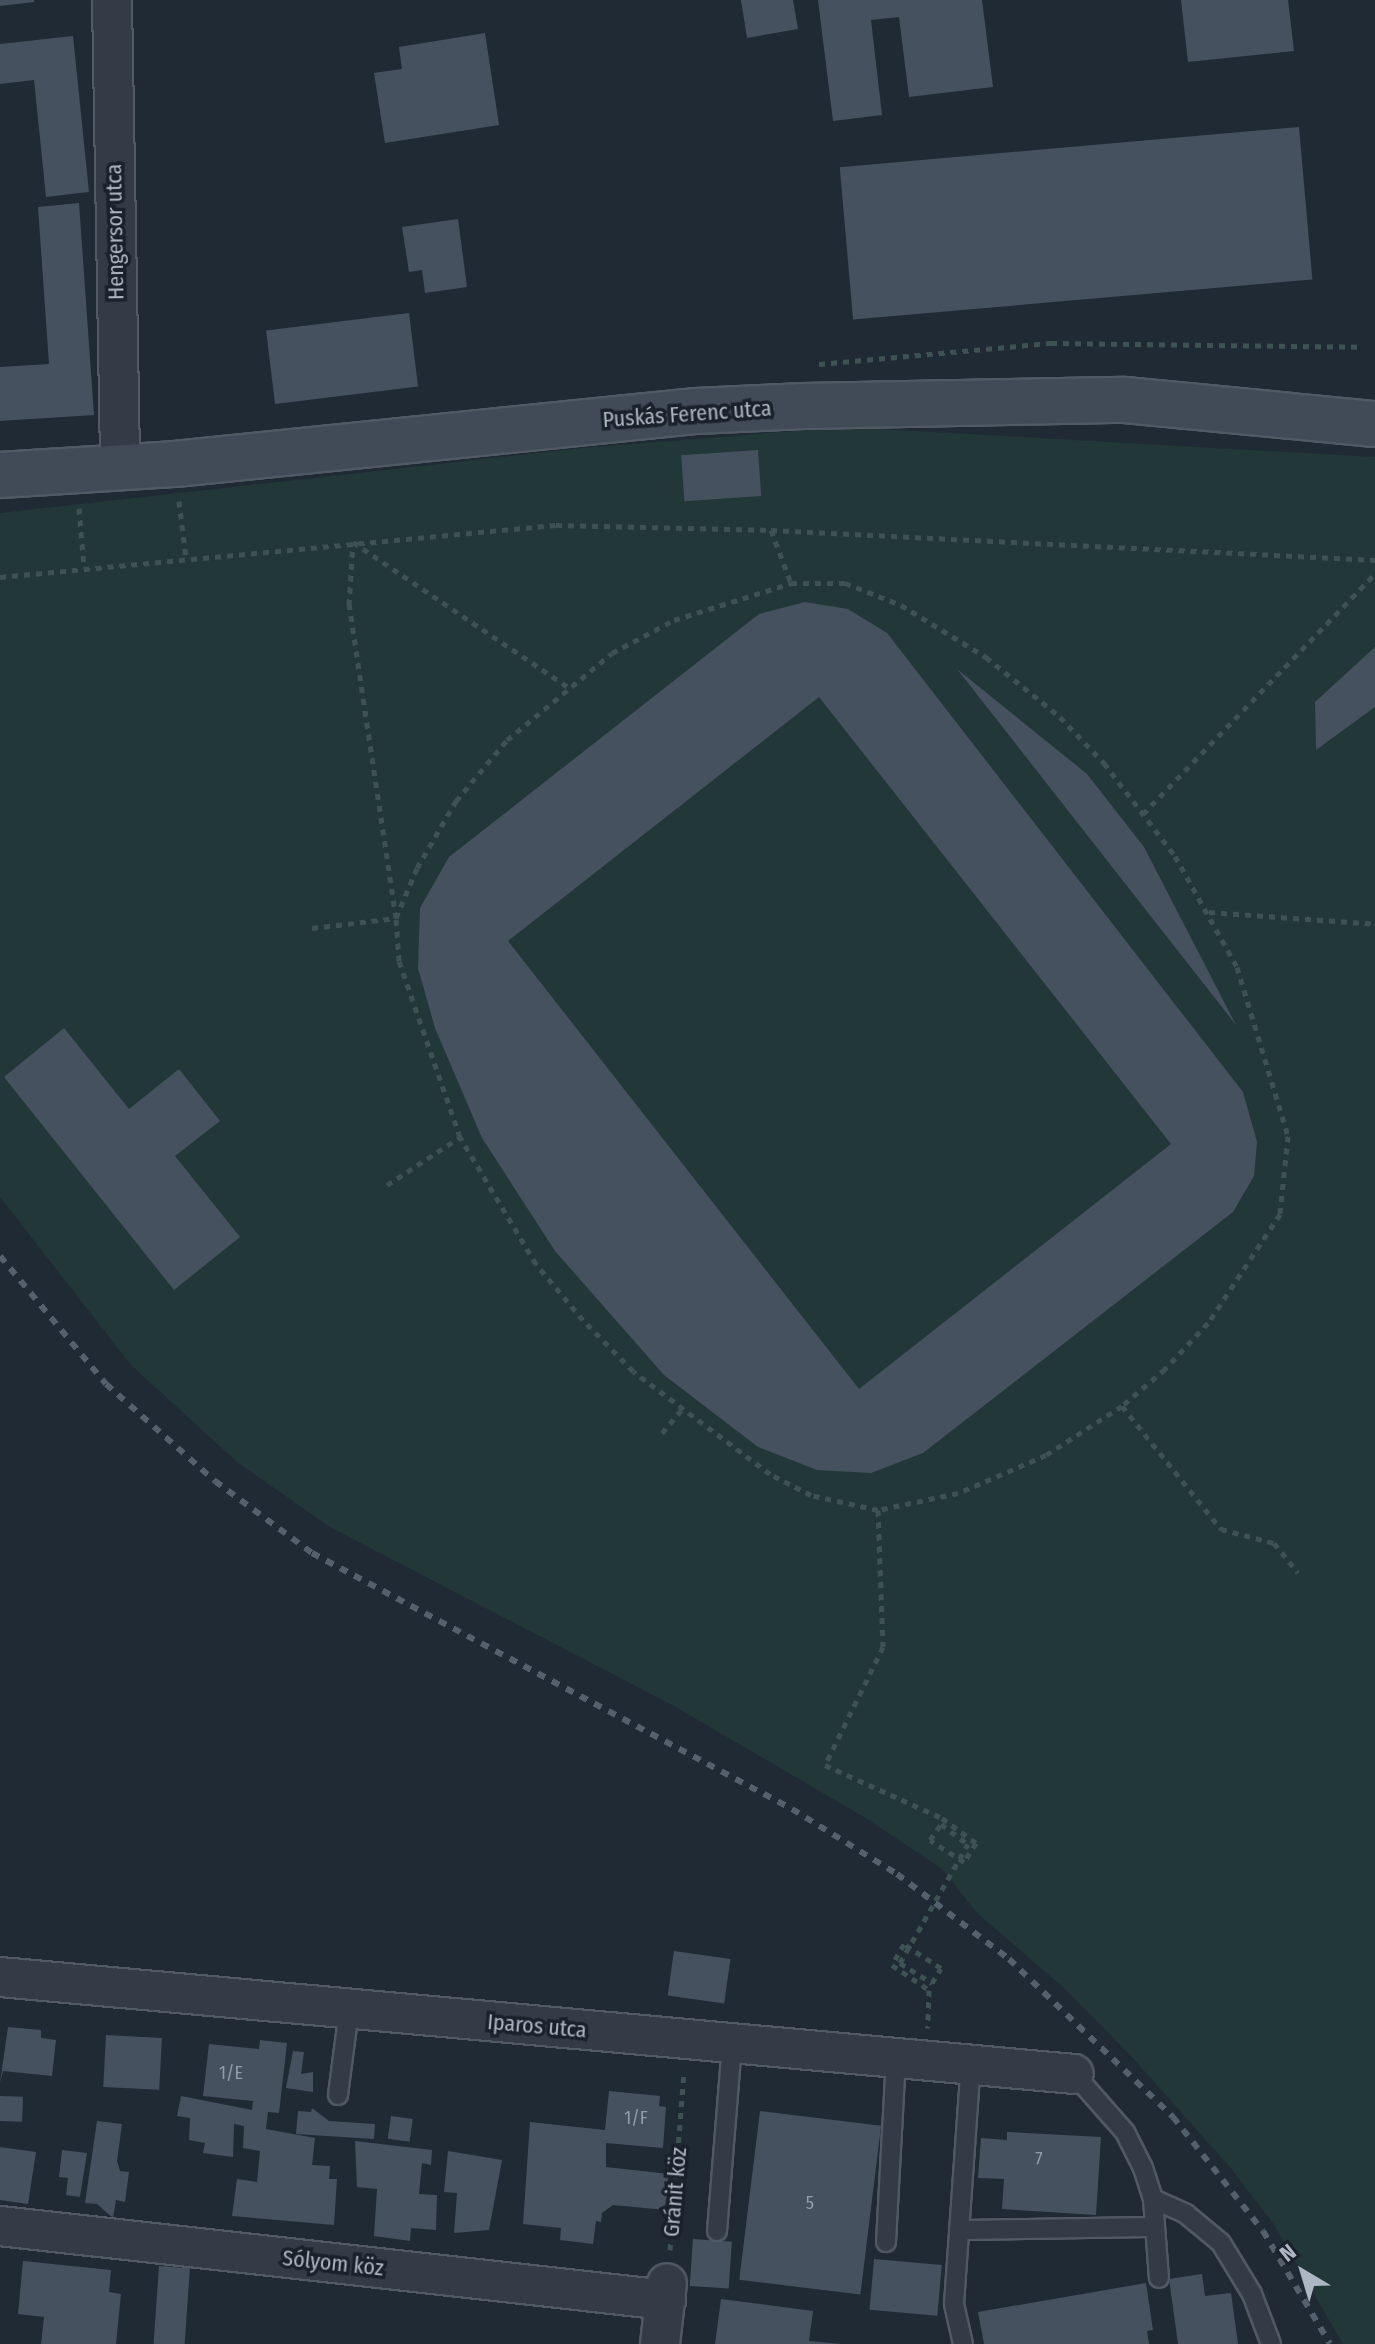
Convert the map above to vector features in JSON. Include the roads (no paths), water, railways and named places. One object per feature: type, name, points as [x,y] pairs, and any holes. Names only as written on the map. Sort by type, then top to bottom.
[{"type":"street","name":"Hengersor utca","points":[[112,0],[120,465]]},
{"type":"street","name":"Puskás Ferenc utca","points":[[0,475],[120,465],[175,464],[696,411],[804,406],[1125,400],[1375,424]]},
{"type":"street","name":"Iparos utca","points":[[0,1977],[1074,2074]]},
{"type":"street","name":"Sólyom köz","points":[[0,2226],[666,2291],[660,2344]]},
{"type":"lane","points":[[338,2095],[349,2010]]},
{"type":"lane","points":[[717,2231],[732,2043]]},
{"type":"lane","points":[[886,2242],[896,2057]]},
{"type":"lane","points":[[963,2344],[954,2304],[971,2063]]},
{"type":"lane","points":[[1074,2074],[1125,2132],[1153,2199],[1159,2278]]},
{"type":"lane","points":[[1153,2199],[1186,2214],[1221,2243],[1252,2294],[1271,2344]]},
{"type":"lane","points":[[959,2230],[1155,2227]]},
{"type":"railway","points":[[0,1256],[106,1384],[215,1481],[312,1553],[792,1809],[897,1874],[1009,1959],[1173,2117],[1263,2231],[1330,2344]]}]
